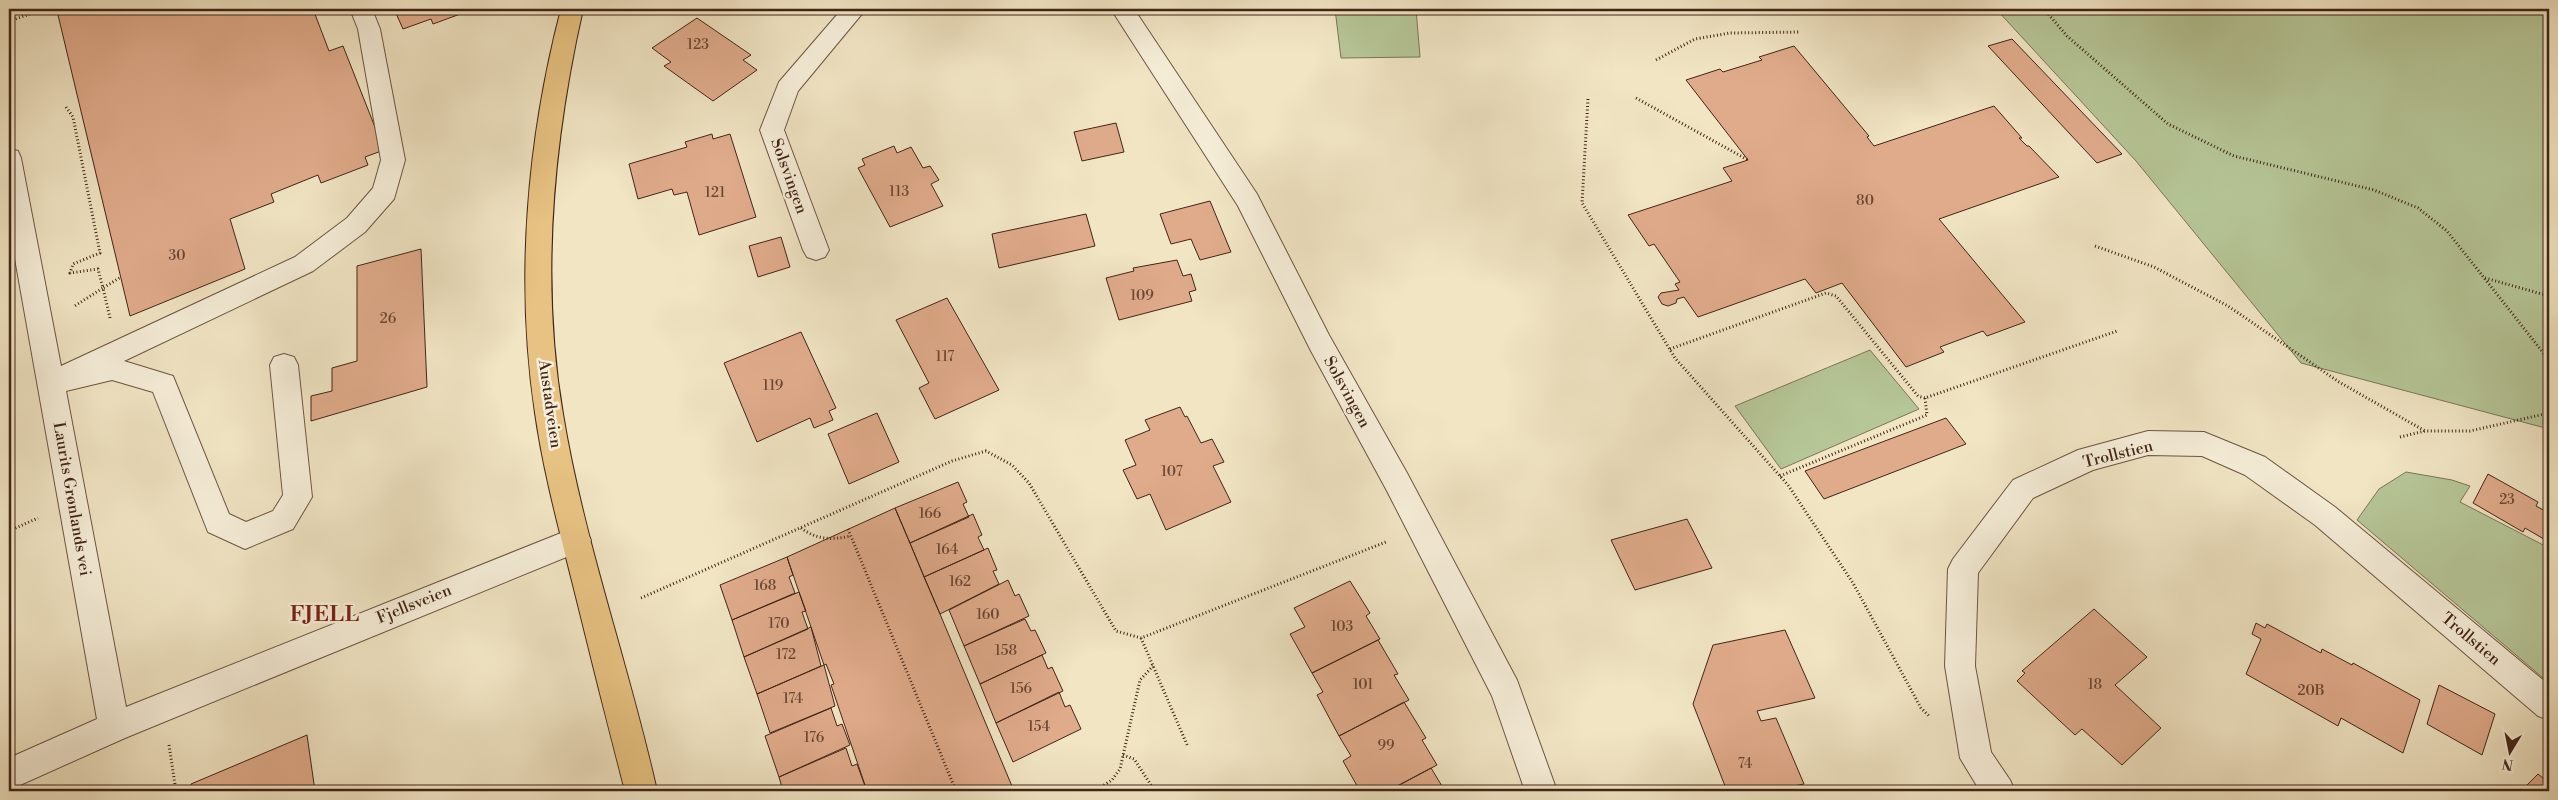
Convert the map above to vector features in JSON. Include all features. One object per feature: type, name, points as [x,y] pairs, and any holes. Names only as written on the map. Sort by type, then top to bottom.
[{"type":"main road","name":"Austadveien","points":[[572,9],[558,65],[546,143],[540,202],[539,313],[545,388],[559,467],[576,540],[641,791]]},
{"type":"street","points":[[51,383],[304,264],[356,225],[385,192],[393,160],[369,29],[360,9]]},
{"type":"street","name":"Solsvingen","points":[[816,250],[772,130],[787,88],[855,9]]},
{"type":"street","name":"Solsvingen","points":[[1122,9],[1248,201],[1320,343],[1422,528],[1506,691],[1541,791]]},
{"type":"street","name":"Laurits Grønlands vei","points":[[9,158],[114,727]]},
{"type":"street","points":[[51,383],[112,369],[163,384],[218,523],[245,536],[283,520],[298,497],[284,365]]},
{"type":"street","name":"Trollstien","points":[[1998,791],[1976,758],[1960,666],[1963,569],[2023,489],[2088,458],[2148,443],[2204,444],[2255,466],[2326,516],[2549,705]]},
{"type":"street","name":"Fjellsveien","points":[[114,727],[576,540]]},
{"type":"street","points":[[9,774],[114,727]]},
{"type":"path","points":[[9,21],[46,9]]},
{"type":"path","points":[[2044,9],[2067,36],[2168,124],[2234,156],[2374,190],[2418,208],[2447,231],[2549,360]]},
{"type":"path","points":[[1656,60],[1695,40],[1730,33],[1800,32]]},
{"type":"path","points":[[1636,98],[1748,160]]},
{"type":"path","points":[[1588,99],[1582,203],[1675,358],[1788,485],[1853,583],[1920,708],[1976,758]]},
{"type":"path","points":[[66,107],[73,117],[100,253],[73,264],[70,268],[70,273],[76,273],[92,267],[98,269],[118,351]]},
{"type":"path","points":[[2095,246],[2154,267],[2228,306],[2339,382],[2424,431]]},
{"type":"path","points":[[81,304],[121,277]]},
{"type":"path","points":[[2485,278],[2549,296]]},
{"type":"path","points":[[1670,349],[1826,293],[1836,296],[1918,396],[1925,398],[2117,331]]},
{"type":"path","points":[[1780,476],[1927,415],[1925,398]]},
{"type":"path","points":[[2400,437],[2424,431],[2470,431],[2549,413]]},
{"type":"path","points":[[641,598],[952,461],[986,451],[1012,465],[1029,483],[1116,632],[1141,638],[1422,528]]},
{"type":"path","points":[[801,528],[810,536],[827,539],[851,536]]},
{"type":"path","points":[[848,529],[956,791]]},
{"type":"path","points":[[1141,638],[1188,747]]},
{"type":"path","points":[[1095,791],[1110,784],[1117,775],[1124,755],[1140,680],[1153,666]]},
{"type":"path","points":[[168,742],[176,791]]},
{"type":"path","points":[[1124,755],[1134,760],[1155,791]]},
{"type":"green space","points":[[1335,9],[1416,9],[1420,57],[1341,58]]},
{"type":"green space","points":[[1996,9],[2549,9],[2549,429],[2301,363],[2136,161]]},
{"type":"green space","points":[[1870,350],[1919,409],[1781,469],[1735,406]]},
{"type":"green space","points":[[2406,472],[2452,480],[2470,486],[2460,502],[2549,548],[2549,683],[2357,520],[2379,489]]},
{"type":"building","points":[[59,9],[313,9],[329,51],[343,46],[384,150],[365,157],[368,165],[321,183],[318,175],[271,194],[274,202],[230,219],[245,269],[130,316],[58,15],[60,14]]},
{"type":"building","points":[[394,9],[474,9],[433,24],[431,19],[403,29]]},
{"type":"building","points":[[697,18],[751,55],[743,60],[757,70],[713,101],[664,66],[671,62],[652,48]]},
{"type":"building","points":[[2012,39],[2122,154],[2097,163],[1988,46]]},
{"type":"building","points":[[1794,46],[1869,136],[1867,137],[1874,146],[1994,106],[2022,138],[2019,138],[2059,177],[1939,219],[2025,322],[1987,336],[1983,331],[1940,347],[1944,352],[1906,367],[1842,283],[1816,293],[1805,279],[1698,317],[1684,297],[1677,299],[1676,303],[1668,306],[1662,304],[1658,297],[1661,293],[1679,290],[1675,284],[1680,282],[1654,244],[1649,246],[1628,215],[1732,181],[1723,168],[1748,160],[1686,80],[1720,69],[1723,72],[1762,60],[1759,57]]},
{"type":"building","points":[[1116,123],[1124,152],[1082,161],[1074,132]]},
{"type":"building","points":[[712,134],[713,139],[730,134],[756,217],[699,235],[687,192],[674,195],[672,189],[638,199],[629,164],[687,147],[685,142]]},
{"type":"building","points":[[894,146],[897,153],[911,147],[923,168],[930,166],[939,180],[931,184],[943,206],[890,227],[858,168],[865,165],[862,159]]},
{"type":"building","points":[[1210,201],[1231,252],[1200,260],[1191,239],[1171,244],[1160,214]]},
{"type":"building","points":[[1086,214],[1095,246],[999,268],[992,234]]},
{"type":"building","points":[[781,237],[790,267],[758,277],[749,246]]},
{"type":"building","points":[[421,249],[427,387],[311,421],[311,396],[332,391],[332,368],[357,361],[357,266]]},
{"type":"building","points":[[1177,260],[1183,276],[1191,274],[1196,290],[1189,292],[1192,301],[1119,320],[1106,278],[1134,271],[1133,268]]},
{"type":"building","points":[[947,298],[999,390],[935,419],[919,388],[929,383],[896,320]]},
{"type":"building","points":[[801,332],[836,408],[829,411],[833,420],[814,428],[810,418],[757,442],[724,363]]},
{"type":"building","points":[[1180,407],[1185,417],[1187,416],[1201,443],[1212,439],[1224,462],[1213,466],[1231,502],[1166,530],[1150,494],[1137,499],[1123,470],[1136,465],[1125,440],[1150,430],[1145,420]]},
{"type":"building","points":[[877,413],[899,462],[849,484],[828,434]]},
{"type":"building","points":[[1946,418],[1966,444],[1824,499],[1805,471]]},
{"type":"building","points":[[2488,474],[2538,502],[2536,506],[2549,513],[2549,542],[2525,528],[2523,532],[2473,503]]},
{"type":"building","points":[[958,482],[967,502],[963,504],[969,517],[910,543],[895,508]]},
{"type":"building","points":[[895,508],[1014,791],[867,791],[831,685],[834,684],[826,664],[824,665],[787,557]]},
{"type":"building","points":[[973,514],[982,535],[978,537],[984,550],[924,577],[910,543]]},
{"type":"building","points":[[1687,519],[1712,568],[1635,590],[1611,540]]},
{"type":"building","points":[[988,548],[997,570],[993,571],[999,584],[940,614],[924,577]]},
{"type":"building","points":[[787,557],[793,575],[789,577],[795,593],[732,620],[720,585]]},
{"type":"building","points":[[1008,580],[1015,596],[1019,594],[1029,616],[964,646],[949,610]]},
{"type":"building","points":[[1350,581],[1370,613],[1366,616],[1380,639],[1312,673],[1290,634],[1305,627],[1294,608]]},
{"type":"building","points":[[799,592],[806,611],[802,612],[808,629],[744,657],[732,620]]},
{"type":"building","points":[[2094,609],[2147,657],[2115,685],[2161,728],[2122,765],[2082,729],[2075,735],[2017,681],[2025,673],[2022,671]]},
{"type":"building","points":[[1025,619],[1031,631],[1035,630],[1046,653],[980,684],[964,646]]},
{"type":"building","points":[[2256,623],[2265,628],[2267,624],[2321,653],[2322,649],[2352,665],[2353,663],[2420,700],[2403,753],[2341,718],[2338,726],[2246,674],[2261,639],[2252,634]]},
{"type":"building","points":[[811,627],[821,666],[757,694],[744,657]]},
{"type":"building","points":[[1785,630],[1815,698],[1757,711],[1761,721],[1776,718],[1804,784],[1789,787],[1794,791],[1727,791],[1693,704],[1713,645]]},
{"type":"building","points":[[1378,640],[1398,674],[1394,675],[1409,700],[1339,736],[1317,695],[1323,692],[1312,673]]},
{"type":"building","points":[[1042,655],[1048,669],[1052,667],[1063,691],[996,723],[980,684]]},
{"type":"building","points":[[824,665],[835,706],[770,733],[757,694]]},
{"type":"building","points":[[2439,685],[2495,714],[2482,755],[2427,724]]},
{"type":"building","points":[[1059,692],[1065,707],[1070,705],[1081,729],[1013,762],[996,723]]},
{"type":"building","points":[[1404,702],[1426,738],[1422,740],[1437,765],[1388,791],[1360,791],[1343,761],[1351,756],[1339,736]]},
{"type":"building","points":[[831,708],[837,726],[842,724],[850,745],[779,777],[765,736]]},
{"type":"building","points":[[307,735],[315,791],[191,791],[191,784]]},
{"type":"building","points":[[846,748],[852,766],[857,764],[865,786],[854,791],[783,791],[779,777]]},
{"type":"building","points":[[1431,768],[1445,791],[1388,791]]},
{"type":"building","points":[[2538,774],[2549,783],[2549,791],[2521,791]]},
{"type":"district","name":"FJELL","points":[[325,615]]}]
